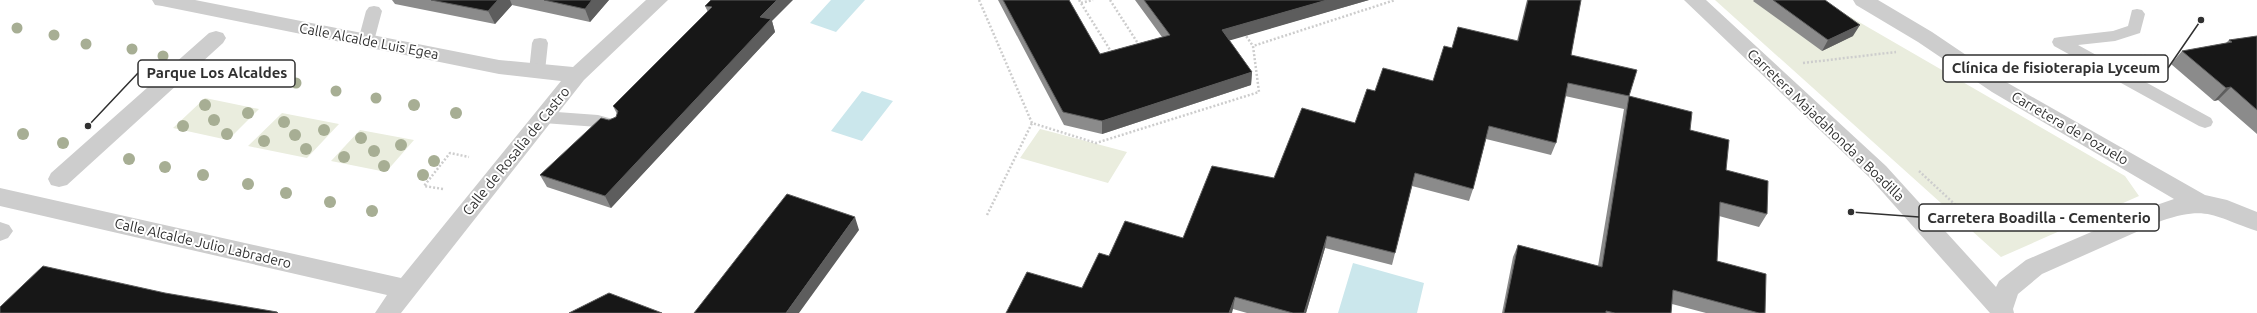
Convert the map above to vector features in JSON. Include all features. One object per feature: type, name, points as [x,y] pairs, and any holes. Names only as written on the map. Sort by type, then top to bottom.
[{"type":"street","name":"Calle Alcalde Luis Egea","points":[[162,0],[499,67],[577,75]]},
{"type":"street","name":"Calle de Rosalía de Castro","points":[[386,313],[577,75],[658,0]]},
{"type":"street","name":"Carretera Majadahonda a Boadilla","points":[[1694,0],[1878,172],[2001,311]]},
{"type":"street","name":"Carretera de Pozuelo","points":[[1862,0],[1925,37],[1999,87],[2199,203]]},
{"type":"street","points":[[59,179],[216,38]]},
{"type":"street","name":"Calle Alcalde Julio Labradero","points":[[0,197],[405,289]]},
{"type":"street","points":[[2001,311],[2008,288],[2034,267],[2153,215],[2180,206],[2199,203],[2227,209],[2257,222]]},
{"type":"lane","points":[[366,41],[374,11]]},
{"type":"lane","points":[[2137,14],[2135,29],[2115,36],[2060,42],[2205,122]]},
{"type":"lane","points":[[537,71],[540,42]]},
{"type":"lane","points":[[543,117],[598,120],[614,125]]},
{"type":"path","points":[[979,0],[1032,123]]},
{"type":"path","points":[[1079,0],[1113,54]]},
{"type":"path","points":[[1081,3],[1093,0]]},
{"type":"path","points":[[1110,0],[1140,46]]},
{"type":"path","points":[[1253,46],[1395,0]]},
{"type":"path","points":[[1032,123],[1096,142],[1259,92],[1253,46],[1241,29]]},
{"type":"path","points":[[1802,63],[1902,52]]},
{"type":"path","points":[[987,215],[1016,158],[1021,140],[1032,123]]},
{"type":"path","points":[[443,189],[424,186],[450,153],[469,157]]},
{"type":"shaded area","points":[[1715,0],[1821,0],[2125,176],[2139,196],[2001,257]]},
{"type":"shaded area","points":[[205,98],[259,109],[228,140],[173,128]]},
{"type":"shaded area","points":[[282,113],[339,124],[307,158],[248,146]]},
{"type":"shaded area","points":[[1040,129],[1127,152],[1108,183],[1020,158]]},
{"type":"shaded area","points":[[360,130],[414,140],[386,172],[331,161]]},
{"type":"water","points":[[831,0],[865,0],[836,32],[810,23]]},
{"type":"water","points":[[862,91],[893,101],[862,141],[831,131]]},
{"type":"water","points":[[1353,263],[1424,283],[1417,313],[1338,313]]},
{"type":"building","points":[[431,0],[498,0],[488,11]]},
{"type":"building","points":[[544,0],[592,0],[585,9]]},
{"type":"building","points":[[711,0],[777,0],[760,17],[771,19],[605,196],[540,175],[601,118],[609,120],[616,117],[618,111],[613,106],[712,7],[705,6]]},
{"type":"building","points":[[1003,0],[1069,0],[1100,54],[1170,35],[1144,0],[1327,0],[1222,30],[1252,72],[1102,121],[1063,112]]},
{"type":"building","points":[[1528,0],[1581,0],[1571,55],[1637,70],[1629,96],[1568,83],[1556,143],[1489,126],[1473,189],[1415,173],[1395,253],[1327,236],[1304,313],[1293,313],[1235,297],[1229,313],[1006,313],[1027,272],[1082,288],[1099,253],[1109,256],[1125,221],[1183,238],[1212,166],[1274,178],[1302,108],[1355,123],[1367,89],[1375,91],[1383,68],[1433,81],[1444,46],[1452,48],[1458,27],[1518,41]]},
{"type":"building","points":[[1773,0],[1825,0],[1860,25],[1828,40]]},
{"type":"building","points":[[2257,36],[2257,110],[2231,87],[2226,88],[2182,51],[2232,42],[2229,40]]},
{"type":"building","points":[[1629,96],[1692,112],[1690,130],[1729,140],[1726,170],[1768,181],[1767,214],[1720,202],[1717,261],[1766,274],[1765,313],[1759,313],[1673,290],[1671,313],[1615,313],[1606,311],[1606,313],[1504,313],[1518,245],[1602,267]]},
{"type":"building","points":[[787,194],[855,217],[786,313],[694,313]]},
{"type":"building","points":[[43,266],[165,293],[278,313],[0,313],[0,307]]},
{"type":"building","points":[[609,293],[662,313],[569,313]]},
{"type":"place","name":"Clínica de fisioterapia Lyceum","points":[[2201,20]]},
{"type":"place","name":"Parque Los Alcaldes","points":[[88,126]]},
{"type":"place","name":"Carretera Boadilla - Cementerio","points":[[1851,212]]}]
